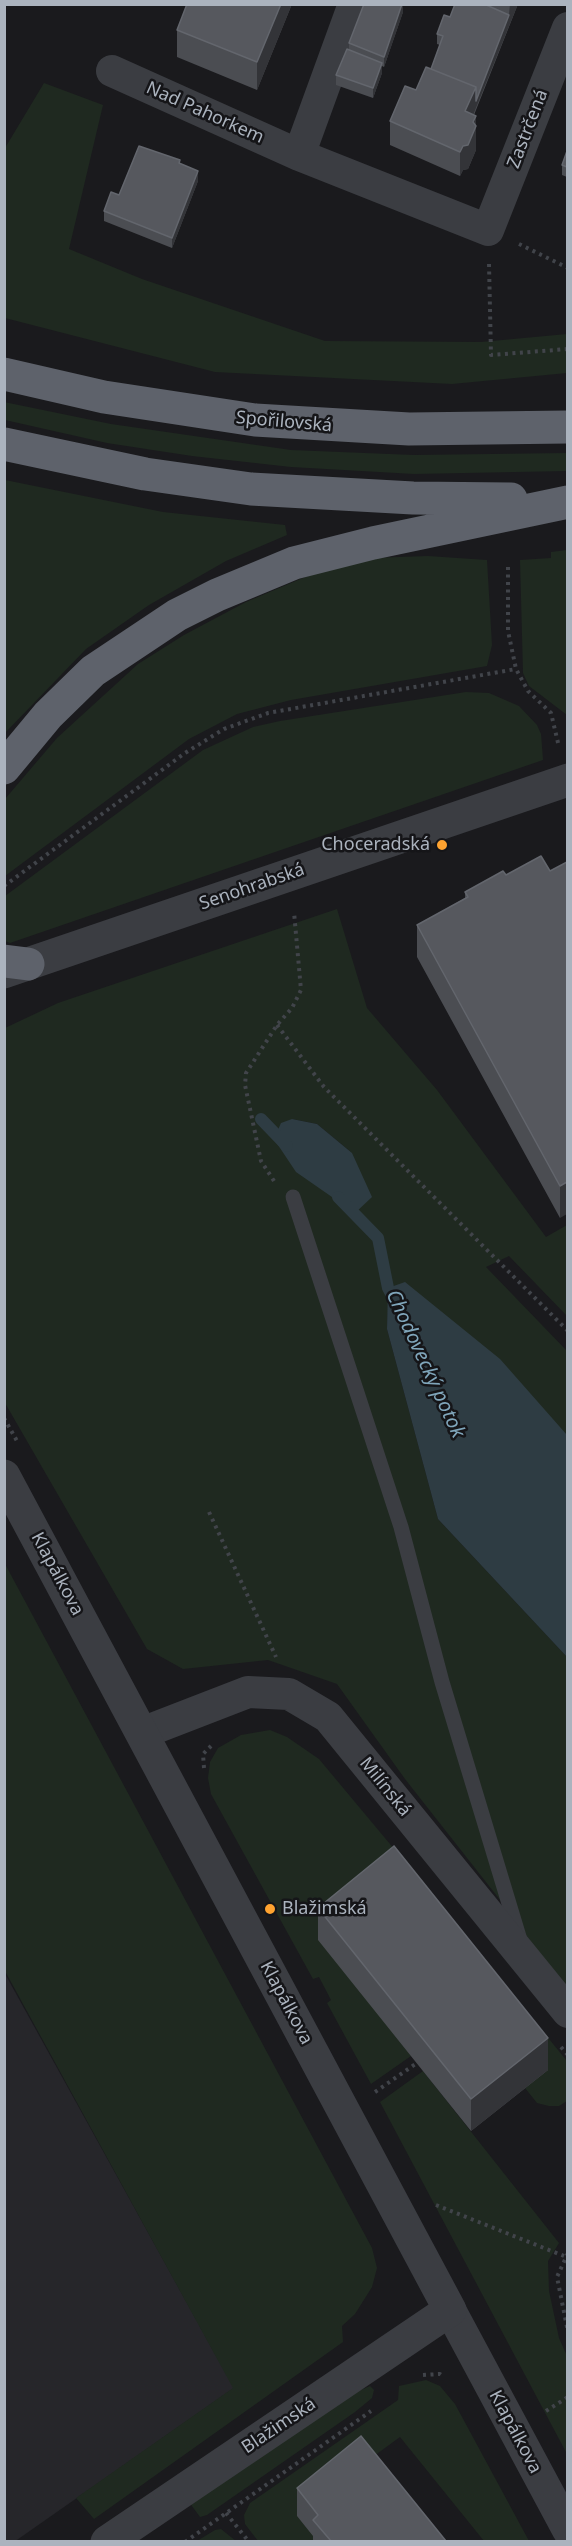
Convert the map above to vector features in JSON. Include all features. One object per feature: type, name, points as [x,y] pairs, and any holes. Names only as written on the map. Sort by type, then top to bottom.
[{"type":"highway","name":"Spořilovská","points":[[4,374],[104,397],[204,414],[265,421],[409,429],[567,427]]},
{"type":"highway","points":[[4,444],[145,474],[251,489],[424,499],[567,497]]},
{"type":"highway","points":[[4,768],[48,715],[93,671],[167,621],[259,575],[312,558],[567,502]]},
{"type":"street","points":[[298,155],[354,4]]},
{"type":"street","name":"Zastrčená","points":[[488,230],[567,28]]},
{"type":"street","name":"Nad Pahorkem","points":[[112,71],[298,155],[488,230]]},
{"type":"street","name":"Senohrabská","points":[[12,966],[567,780]]},
{"type":"street","name":"Klapálkova","points":[[4,1476],[567,2530]]},
{"type":"street","name":"Milínská","points":[[142,1733],[248,1692],[289,1694],[328,1717],[567,2012]]},
{"type":"street","name":"Blažimská","points":[[107,2541],[450,2310]]},
{"type":"lane","points":[[293,1197],[401,1527],[442,1682],[526,1960]]},
{"type":"path","points":[[488,230],[567,268]]},
{"type":"path","points":[[490,295],[491,355],[567,349]]},
{"type":"path","points":[[508,567],[508,631],[516,669],[528,691],[551,713],[567,780]]},
{"type":"path","points":[[4,886],[185,753],[224,729],[268,713],[516,669]]},
{"type":"path","points":[[293,1197],[269,1176],[261,1161],[245,1085],[246,1073],[302,990],[294,906]]},
{"type":"path","points":[[277,1025],[324,1087],[567,1331]]},
{"type":"path","points":[[210,1512],[275,1654],[289,1694]]},
{"type":"path","points":[[204,1778],[202,1754],[215,1742]]},
{"type":"path","points":[[560,2046],[567,2055]]},
{"type":"path","points":[[376,2091],[417,2063]]},
{"type":"path","points":[[426,2201],[566,2254],[557,2277],[567,2332]]},
{"type":"path","points":[[413,2375],[440,2374],[448,2380]]},
{"type":"path","points":[[541,2415],[567,2397]]},
{"type":"path","points":[[185,2541],[375,2407]]},
{"type":"path","points":[[226,2513],[249,2541]]},
{"type":"shaded area","points":[[4,1972],[234,2388],[14,2542],[4,2541]]},
{"type":"green space","points":[[44,83],[103,105],[69,249],[142,279],[325,341],[481,342],[567,334],[567,373],[452,384],[215,372],[5,318],[5,148]]},
{"type":"green space","points":[[4,402],[111,424],[291,450],[414,455],[567,453],[567,471],[414,474],[291,467],[192,456],[107,443],[5,420]]},
{"type":"green space","points":[[5,480],[163,512],[285,525],[287,535],[226,561],[149,605],[86,649],[5,733]]},
{"type":"green space","points":[[568,550],[567,715],[529,686],[523,673],[520,560],[551,558],[551,552]]},
{"type":"green space","points":[[428,556],[487,560],[492,645],[487,666],[291,700],[237,714],[189,739],[5,876],[5,799],[57,738],[138,664],[184,635],[246,602],[310,575],[370,558]]},
{"type":"green space","points":[[466,692],[489,693],[519,706],[537,725],[541,734],[543,760],[10,943],[5,941],[5,896],[203,750],[253,727],[280,721]]},
{"type":"green space","points":[[337,909],[367,1008],[437,1090],[546,1237],[567,1225],[567,1316],[509,1256],[486,1267],[567,1351],[567,1435],[389,1288],[387,1329],[438,1519],[567,1657],[567,1992],[504,1905],[405,1779],[337,1684],[268,1660],[183,1669],[147,1649],[5,1403],[5,1028],[58,1003]],"holes":[[[292,1119],[317,1124],[352,1153]]]},
{"type":"green space","points":[[4,1562],[372,2248],[377,2268],[372,2287],[355,2314],[342,2326],[343,2342],[94,2519],[76,2498],[233,2388],[5,1971]]},
{"type":"green space","points":[[270,1730],[287,1737],[319,1759],[415,1874],[411,2056],[371,2084],[327,2003],[331,2000],[319,1977],[313,1979],[211,1794],[208,1778],[210,1762],[218,1748],[241,1735]]},
{"type":"green space","points":[[469,1941],[567,2061],[567,2101],[559,2106],[537,2103],[525,2088]]},
{"type":"green space","points":[[423,2071],[559,2243],[548,2261],[549,2291],[559,2338],[567,2356],[567,2454],[380,2102]]},
{"type":"green space","points":[[426,2380],[440,2386],[455,2404],[529,2541],[484,2541],[400,2437],[363,2464],[319,2541],[258,2541],[245,2524],[244,2515],[250,2503],[398,2400],[399,2386]]},
{"type":"green space","points":[[370,2386],[374,2390],[372,2398],[355,2412],[207,2515],[200,2517],[189,2502],[349,2395]]},
{"type":"green space","points":[[221,2529],[236,2541],[197,2541],[215,2530]]},
{"type":"water","points":[[292,1119],[317,1124],[352,1153],[372,1197],[355,1213],[296,1172],[274,1139],[281,1123]]},
{"type":"water","points":[[405,1282],[500,1359],[567,1435],[567,1657],[438,1519],[387,1329],[388,1288]]},
{"type":"building","points":[[187,4],[281,4],[257,62],[177,30]]},
{"type":"building","points":[[364,4],[402,4],[384,57],[349,43]]},
{"type":"building","points":[[455,4],[484,4],[509,15],[476,101],[476,87],[431,69],[443,36],[437,34],[444,15],[450,17]]},
{"type":"building","points":[[347,49],[382,63],[373,88],[336,75]]},
{"type":"building","points":[[426,67],[476,87],[465,111],[476,116],[473,122],[476,126],[468,145],[463,146],[460,152],[390,121],[405,86],[416,90]]},
{"type":"building","points":[[139,146],[180,160],[179,163],[198,171],[172,238],[104,211],[111,192],[119,195]]},
{"type":"building","points":[[567,151],[567,167],[562,165]]},
{"type":"building","points":[[541,856],[550,871],[567,862],[567,1182],[560,1186],[417,925],[468,897],[465,892],[503,871],[506,875]]},
{"type":"building","points":[[394,1846],[548,2038],[471,2099],[318,1908]]},
{"type":"building","points":[[361,2436],[446,2541],[331,2541],[313,2520],[318,2515],[297,2488]]},
{"type":"waterway","name":"Chodovecký potok","points":[[261,1119],[287,1146]]},
{"type":"waterway","name":"Chodovecký potok","points":[[338,1197],[378,1238],[388,1288],[395,1301]]},
{"type":"place","name":"Choceradská","points":[[442,845]]},
{"type":"place","name":"Blažimská","points":[[270,1909]]}]
